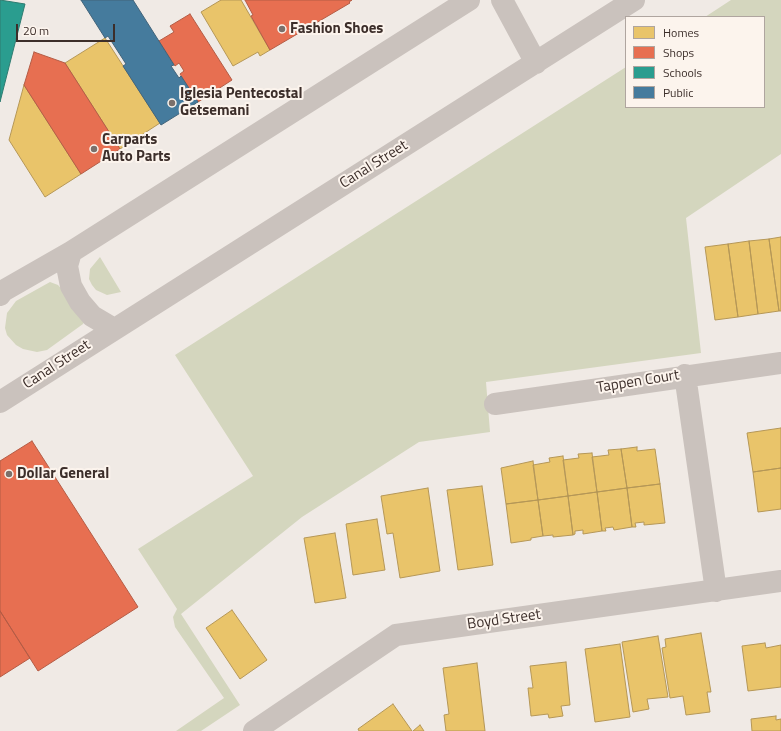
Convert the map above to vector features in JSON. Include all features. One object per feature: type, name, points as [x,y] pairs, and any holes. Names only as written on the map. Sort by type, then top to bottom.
[{"type":"street","points":[[0,295],[71,252],[469,0]]},
{"type":"street","points":[[502,0],[536,63]]},
{"type":"street","name":"Canal Street","points":[[0,402],[114,328],[634,0]]},
{"type":"street","name":"Canal Street","points":[[71,252],[68,266],[71,286],[80,302],[92,316],[114,328]]},
{"type":"street","name":"Tappen Court","points":[[494,404],[781,362]]},
{"type":"street","points":[[686,375],[716,590]]},
{"type":"street","name":"Boyd Street","points":[[254,731],[396,635],[781,582]]},
{"type":"green space","points":[[731,0],[781,0],[781,154],[686,218],[701,353],[486,382],[490,432],[419,442],[302,517],[181,614],[240,705],[201,731],[176,731],[224,698],[175,627],[173,617],[177,609],[138,549],[253,476],[175,355],[625,68],[625,108],[765,108],[765,16],[707,16]]},
{"type":"green space","points":[[100,257],[121,292],[107,295],[96,290],[92,285],[89,279],[90,269]]},
{"type":"green space","points":[[50,282],[58,285],[83,313],[84,322],[47,350],[37,352],[23,349],[16,345],[7,335],[5,328],[7,313],[16,301]]},
{"type":"building: Homes","points":[[221,0],[241,0],[270,50],[260,56],[258,52],[233,66],[201,12]]},
{"type":"building: Homes","points":[[105,38],[160,123],[120,149],[65,63]]},
{"type":"building: Homes","points":[[24,85],[81,174],[45,197],[9,140]]},
{"type":"building: Homes","points":[[781,237],[781,311],[779,311],[769,239]]},
{"type":"building: Homes","points":[[769,239],[779,311],[758,314],[749,241]]},
{"type":"building: Homes","points":[[749,241],[758,314],[738,317],[728,244]]},
{"type":"building: Homes","points":[[728,244],[738,317],[715,320],[705,247]]},
{"type":"building: Homes","points":[[781,428],[781,468],[753,472],[747,433]]},
{"type":"building: Homes","points":[[637,447],[637,451],[655,449],[660,484],[627,488],[621,449]]},
{"type":"building: Homes","points":[[621,449],[627,488],[597,492],[592,457],[609,455],[608,450]]},
{"type":"building: Homes","points":[[592,453],[597,492],[568,496],[563,460],[579,458],[578,454]]},
{"type":"building: Homes","points":[[563,456],[568,496],[538,500],[533,465],[550,462],[549,458]]},
{"type":"building: Homes","points":[[533,461],[538,500],[506,504],[501,468]]},
{"type":"building: Homes","points":[[781,468],[781,509],[758,512],[753,472]]},
{"type":"building: Homes","points":[[660,484],[665,523],[644,525],[644,522],[635,523],[636,527],[632,527],[627,488]]},
{"type":"building: Homes","points":[[482,486],[493,565],[458,570],[447,490]]},
{"type":"building: Homes","points":[[428,488],[440,571],[400,578],[393,533],[387,534],[381,496]]},
{"type":"building: Homes","points":[[627,488],[632,527],[614,530],[613,527],[605,528],[606,531],[602,531],[597,492]]},
{"type":"building: Homes","points":[[597,492],[602,531],[583,534],[583,530],[575,531],[575,534],[573,535],[568,496]]},
{"type":"building: Homes","points":[[568,496],[573,535],[553,537],[553,535],[543,536],[538,500]]},
{"type":"building: Homes","points":[[538,500],[543,536],[531,538],[531,540],[511,543],[506,504]]},
{"type":"building: Homes","points":[[377,519],[385,570],[353,575],[346,524]]},
{"type":"building: Homes","points":[[335,533],[346,598],[315,603],[304,538]]},
{"type":"building: Homes","points":[[232,610],[267,660],[240,679],[206,628]]},
{"type":"building: Homes","points":[[701,633],[711,692],[707,692],[710,712],[686,715],[683,696],[670,698],[662,648],[666,647],[665,639]]},
{"type":"building: Homes","points":[[658,636],[668,697],[647,699],[649,709],[633,712],[622,642]]},
{"type":"building: Homes","points":[[765,643],[766,648],[781,645],[781,687],[748,691],[742,646]]},
{"type":"building: Homes","points":[[620,644],[630,717],[595,722],[585,649]]},
{"type":"building: Homes","points":[[566,662],[570,705],[561,706],[563,716],[549,718],[548,714],[531,716],[528,688],[533,688],[530,666]]},
{"type":"building: Homes","points":[[477,663],[485,731],[446,731],[444,715],[449,714],[443,668]]},
{"type":"building: Homes","points":[[393,704],[412,731],[359,731],[358,729]]},
{"type":"building: Homes","points":[[776,716],[776,720],[781,719],[781,731],[752,731],[751,719]]},
{"type":"building: Homes","points":[[420,725],[424,731],[413,731]]},
{"type":"building: Shops","points":[[245,0],[352,0],[349,2],[350,3],[270,50],[251,16],[253,15]]},
{"type":"building: Shops","points":[[190,14],[232,80],[198,102],[180,74],[184,71],[179,63],[175,66],[159,41],[174,32],[170,26]]},
{"type":"building: Shops","points":[[34,52],[65,63],[120,149],[81,174],[24,85]]},
{"type":"building: Shops","points":[[32,441],[138,607],[38,671],[0,611],[0,461]]},
{"type":"building: Shops","points":[[0,611],[30,658],[0,677]]},
{"type":"building: Schools","points":[[0,0],[25,4],[0,102]]},
{"type":"building: Public","points":[[81,0],[133,0],[174,65],[171,66],[179,78],[181,76],[198,102],[161,125],[123,66],[126,64],[108,36],[105,38]]},
{"type":"place","name":"Fashion Shoes","points":[[282,29]]},
{"type":"place","name":"Iglesia Pentecostal Getsemani","points":[[172,103]]},
{"type":"place","name":"Carparts Auto Parts","points":[[94,149]]},
{"type":"place","name":"Dollar General","points":[[9,474]]}]
